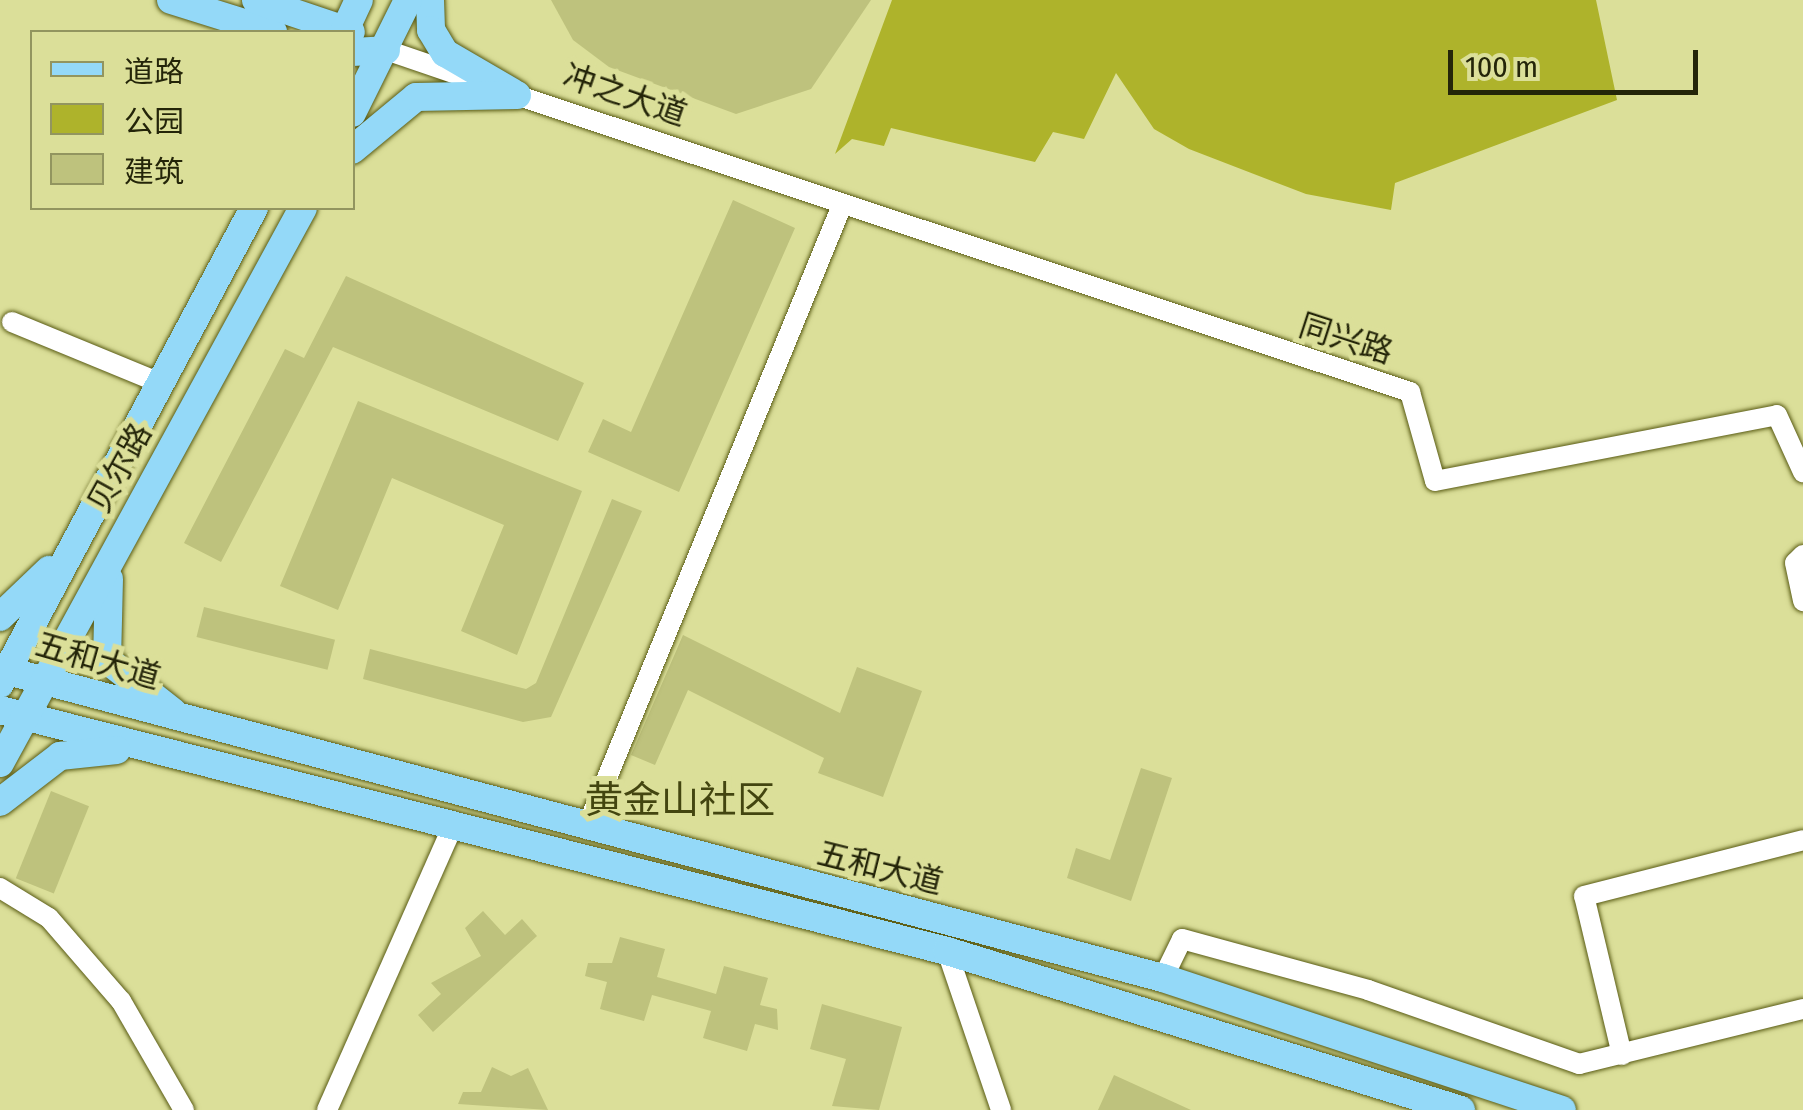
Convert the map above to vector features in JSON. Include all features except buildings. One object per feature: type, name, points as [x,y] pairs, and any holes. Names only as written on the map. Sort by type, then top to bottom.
[{"type":"main road","points":[[172,0],[267,30]]},
{"type":"main road","name":"冲之大道","points":[[256,0],[334,30]]},
{"type":"main road","points":[[350,30],[358,0]]},
{"type":"main road","points":[[355,107],[408,0]]},
{"type":"main road","points":[[430,0],[430,30],[445,53],[518,95]]},
{"type":"main road","points":[[200,9],[238,30]]},
{"type":"main road","name":"冲之大道","points":[[355,38],[386,50]]},
{"type":"main road","points":[[355,147],[416,96],[518,95]]},
{"type":"main road","name":"贝尔路","points":[[3,675],[253,210]]},
{"type":"main road","name":"贝尔路","points":[[0,763],[12,714],[42,686],[301,210]]},
{"type":"main road","points":[[0,617],[92,512]]},
{"type":"main road","points":[[121,540],[102,604],[107,660],[190,724]]},
{"type":"main road","name":"五和大道","points":[[3,675],[1163,978],[1562,1110]]},
{"type":"main road","name":"五和大道","points":[[12,714],[947,951],[1460,1110]]},
{"type":"main road","points":[[0,802],[60,756],[163,752]]},
{"type":"street","name":"冲之大道","points":[[386,50],[842,206]]},
{"type":"street","name":"同兴路","points":[[842,206],[1410,392],[1435,481],[1777,415],[1803,472]]},
{"type":"street","points":[[586,828],[842,206]]},
{"type":"street","points":[[12,322],[160,383]]},
{"type":"street","points":[[1803,556],[1795,563],[1803,601]]},
{"type":"street","points":[[327,1110],[453,826]]},
{"type":"street","points":[[1622,1055],[1584,896],[1803,840]]},
{"type":"street","points":[[0,888],[49,918],[121,1001],[184,1110]]},
{"type":"street","points":[[1163,978],[1182,939],[1368,990],[1579,1064],[1803,1008]]},
{"type":"street","points":[[947,951],[996,1108]]},
{"type":"green space","points":[[892,0],[1596,0],[1617,100],[1395,183],[1391,210],[1306,194],[1189,149],[1154,129],[1116,73],[1084,139],[1053,132],[1035,162],[891,128],[884,146],[852,139],[835,154]]},
{"type":"district","name":"黄金山社区","points":[[680,801]]}]
